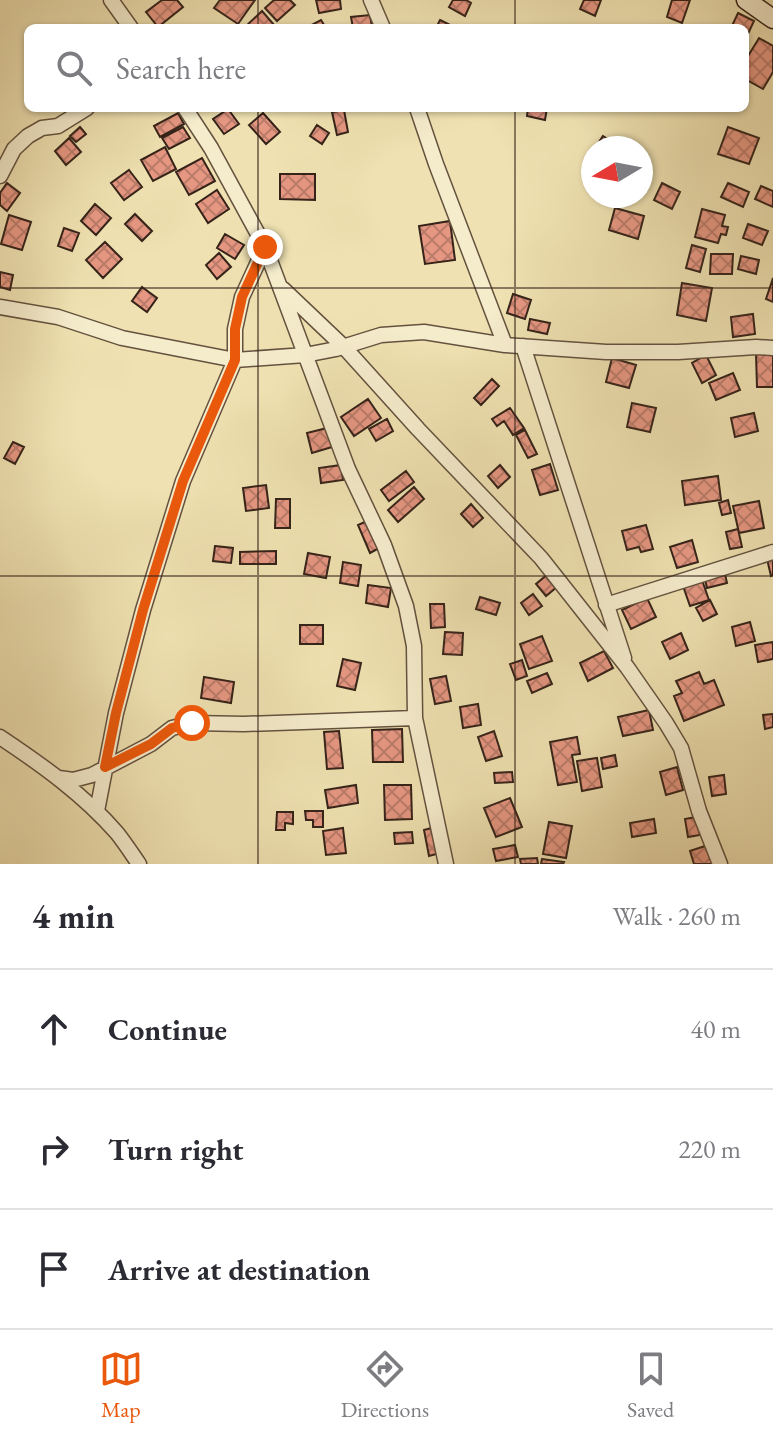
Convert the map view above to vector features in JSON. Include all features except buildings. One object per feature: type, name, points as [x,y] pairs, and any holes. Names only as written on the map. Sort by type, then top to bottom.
[{"type":"street","points":[[111,0],[128,24]]},
{"type":"street","points":[[371,0],[381,24]]},
{"type":"street","points":[[746,0],[773,19]]},
{"type":"street","points":[[0,176],[14,149],[28,136],[42,128],[58,126],[81,112]]},
{"type":"street","points":[[188,112],[265,247],[348,469],[384,545],[406,606],[414,646],[415,718],[446,864]]},
{"type":"street","points":[[418,112],[505,345]]},
{"type":"street","points":[[97,811],[116,713],[143,610],[183,481],[235,360],[235,329],[242,297],[265,247]]},
{"type":"street","points":[[279,284],[344,347],[541,558],[627,667],[681,748],[699,811],[720,864]]},
{"type":"street","points":[[0,307],[58,317],[122,338],[235,360],[305,355],[381,335],[424,332],[505,345],[606,352],[773,348]]},
{"type":"street","points":[[523,346],[627,667]]},
{"type":"street","points":[[606,605],[773,552]]},
{"type":"street","points":[[59,778],[83,778],[151,744],[172,728],[192,723],[415,718]]},
{"type":"street","points":[[0,737],[59,778],[97,811],[139,864]]},
{"type":"route","points":[[192,723],[172,728],[151,744],[105,767],[143,610],[183,481],[235,360],[235,329],[242,297],[265,247]]}]
